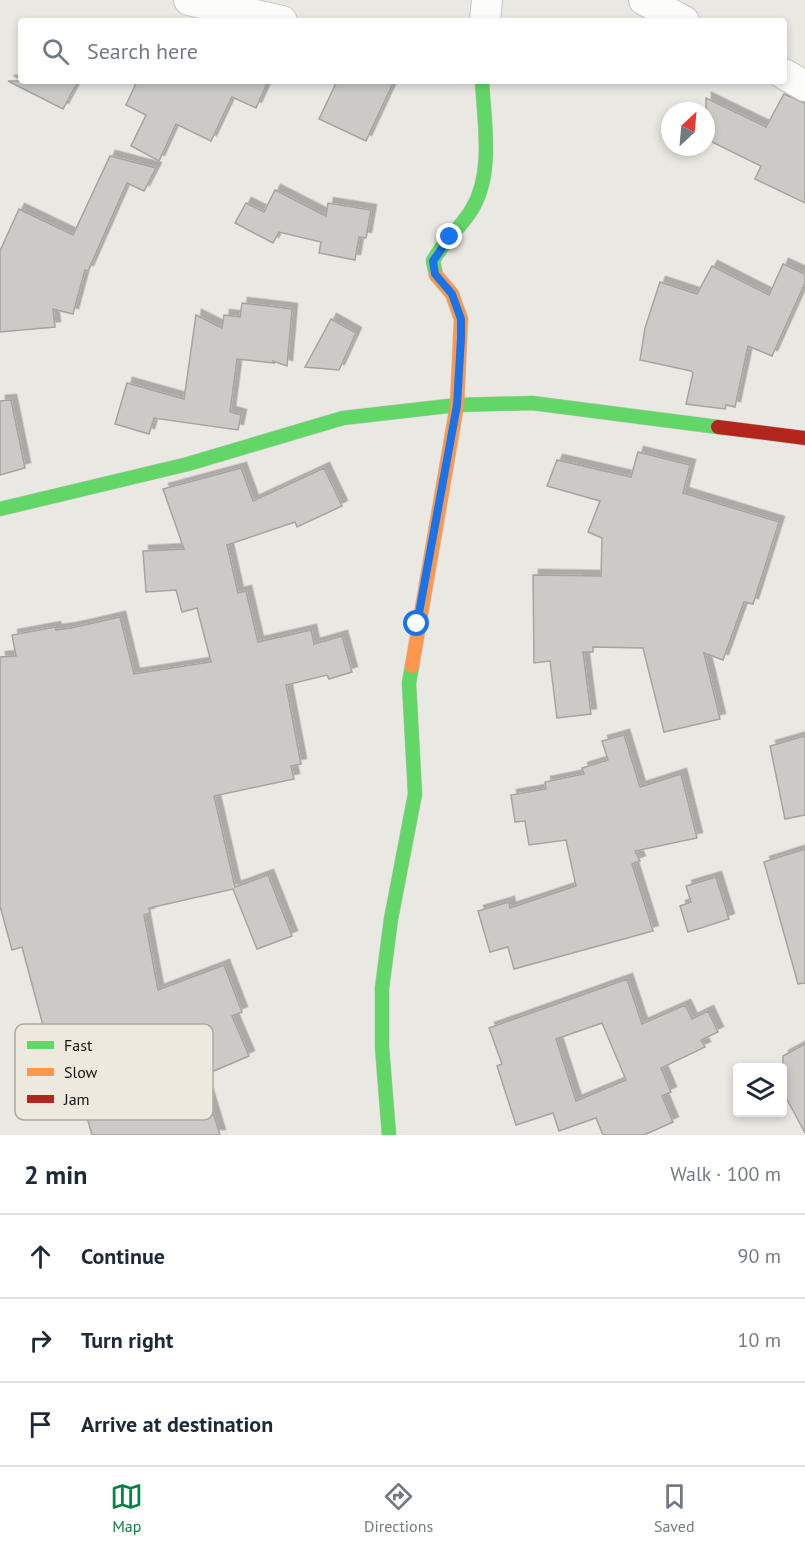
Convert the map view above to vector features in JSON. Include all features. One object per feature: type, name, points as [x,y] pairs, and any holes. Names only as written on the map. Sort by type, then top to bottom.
[{"type":"street","points":[[189,0],[269,18]]},
{"type":"street","points":[[485,18],[487,0]]},
{"type":"street","points":[[644,0],[678,18]]},
{"type":"street","points":[[787,76],[805,86]]},
{"type":"street","points":[[389,1135],[382,1047],[382,988],[391,919],[415,794],[409,683],[457,405],[461,319],[452,294],[435,274],[433,261],[473,208],[481,190],[484,153],[482,84]]},
{"type":"street","points":[[0,509],[188,464],[343,418],[457,405],[532,403],[805,438]]},
{"type":"building","points":[[8,81],[18,81],[18,84],[76,84],[63,109]]},
{"type":"building","points":[[136,84],[267,84],[256,108],[232,97],[211,141],[176,124],[159,161],[131,146],[146,115],[126,105]]},
{"type":"building","points":[[336,84],[393,84],[366,141],[319,119]]},
{"type":"building","points":[[784,94],[805,103],[805,203],[755,179],[761,166],[715,143],[715,102],[766,127]]},
{"type":"building","points":[[110,156],[156,168],[144,191],[127,183],[88,271],[85,270],[73,314],[53,309],[55,327],[0,332],[0,251],[19,209],[73,235]]},
{"type":"building","points":[[275,190],[326,216],[328,203],[371,210],[366,238],[359,237],[355,260],[319,253],[321,242],[279,232],[273,243],[235,223],[246,203],[264,212]]},
{"type":"building","points":[[783,264],[805,274],[805,283],[772,356],[748,346],[735,407],[726,405],[725,409],[686,404],[693,373],[691,371],[640,360],[645,328],[660,282],[697,294],[712,266],[769,295]]},
{"type":"building","points":[[242,303],[292,309],[287,366],[273,361],[274,363],[237,359],[230,412],[241,415],[238,430],[154,418],[149,434],[115,424],[127,383],[184,399],[196,315],[222,328],[224,315],[240,317]]},
{"type":"building","points":[[331,319],[356,333],[339,370],[305,367]]},
{"type":"building","points":[[11,400],[25,468],[0,475],[0,401]]},
{"type":"building","points":[[638,452],[690,465],[683,493],[779,522],[753,604],[744,602],[723,660],[704,653],[720,719],[664,732],[643,648],[593,647],[593,652],[583,652],[591,714],[557,718],[550,661],[534,663],[533,575],[601,576],[602,538],[588,532],[600,501],[547,486],[557,460],[631,477]]},
{"type":"building","points":[[241,468],[253,501],[324,468],[342,506],[297,527],[295,522],[227,545],[238,593],[246,591],[258,642],[311,630],[314,644],[342,636],[352,672],[329,679],[327,675],[286,685],[301,764],[291,766],[294,779],[214,796],[235,887],[268,875],[292,936],[257,949],[233,889],[149,908],[150,913],[144,915],[158,990],[224,965],[242,1012],[232,1016],[249,1056],[213,1071],[213,1024],[43,1024],[22,947],[12,950],[0,906],[0,657],[16,656],[12,635],[55,627],[56,630],[71,628],[120,617],[134,674],[211,662],[197,608],[182,612],[176,590],[146,592],[143,551],[184,549],[163,489]]},
{"type":"building","points":[[624,735],[640,787],[681,774],[697,838],[635,851],[640,861],[632,864],[653,931],[514,969],[508,947],[490,952],[478,911],[509,902],[510,908],[576,886],[566,840],[529,845],[525,821],[515,822],[511,795],[546,789],[545,782],[584,774],[582,768],[608,760],[602,741]]},
{"type":"building","points":[[805,736],[805,815],[785,819],[770,746]]},
{"type":"building","points":[[805,849],[805,983],[798,984],[764,862]]},
{"type":"building","points":[[716,877],[729,919],[688,932],[680,906],[691,902],[686,886]]},
{"type":"building","points":[[627,979],[642,1024],[685,1005],[692,1019],[708,1011],[718,1032],[701,1040],[705,1047],[661,1068],[671,1092],[662,1096],[673,1122],[644,1135],[603,1135],[596,1118],[559,1131],[553,1113],[516,1125],[497,1066],[502,1064],[489,1028]],"holes":[[[602,1023],[626,1080],[576,1101],[556,1039]]]},
{"type":"building","points":[[805,1044],[805,1133],[787,1099],[787,1063],[783,1063],[783,1056]]},
{"type":"building","points":[[213,1112],[220,1135],[92,1135],[88,1120],[213,1120]]},
{"type":"traffic: fast","points":[[436,275],[433,261],[472,209],[483,179],[486,130],[482,84]]},
{"type":"traffic: fast","points":[[0,509],[188,464],[343,418],[457,405],[532,403],[718,427]]},
{"type":"traffic: fast","points":[[389,1135],[382,1047],[382,988],[391,919],[415,794],[409,683],[412,666]]},
{"type":"traffic: slow","points":[[412,666],[457,405],[461,319],[452,294],[436,275]]},
{"type":"traffic: jam","points":[[718,427],[805,438]]},
{"type":"route","points":[[417,624],[457,405],[461,319],[452,294],[435,274],[433,261],[437,252],[450,237]]}]
